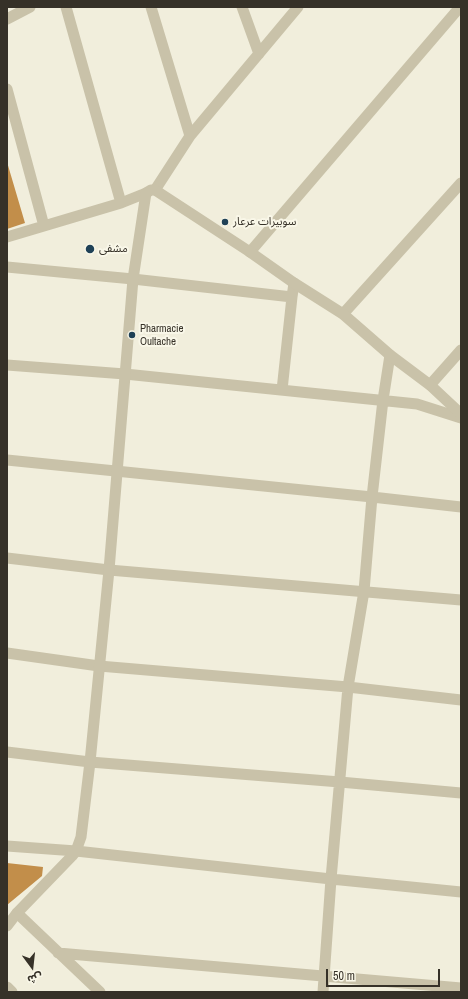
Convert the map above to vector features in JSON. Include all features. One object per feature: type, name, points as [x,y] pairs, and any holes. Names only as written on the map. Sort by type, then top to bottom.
[{"type":"street","points":[[7,19],[30,7]]},
{"type":"street","points":[[66,7],[121,203]]},
{"type":"street","points":[[151,7],[190,136]]},
{"type":"street","points":[[242,7],[259,54]]},
{"type":"street","points":[[7,926],[17,913],[72,856],[76,851],[81,837],[109,570],[133,279],[151,192],[190,136],[298,7]]},
{"type":"street","points":[[250,252],[460,7]]},
{"type":"street","points":[[7,89],[44,226]]},
{"type":"street","points":[[343,314],[461,183]]},
{"type":"street","points":[[7,237],[121,203],[151,192]]},
{"type":"street","points":[[151,192],[250,252],[294,283],[343,314],[390,355],[430,385],[461,414]]},
{"type":"street","points":[[7,267],[133,279],[292,297]]},
{"type":"street","points":[[282,390],[294,283]]},
{"type":"street","points":[[430,385],[461,350]]},
{"type":"street","points":[[323,992],[331,880],[348,688],[364,591],[372,496],[383,400],[390,355]]},
{"type":"street","points":[[7,365],[125,374],[383,400],[417,404],[461,418]]},
{"type":"street","points":[[7,460],[372,496],[461,508]]},
{"type":"street","points":[[7,558],[109,570],[461,600]]},
{"type":"street","points":[[7,653],[99,666],[348,688],[461,700]]},
{"type":"street","points":[[7,752],[90,762],[461,793]]},
{"type":"street","points":[[7,846],[76,851],[331,880],[461,892]]},
{"type":"street","points":[[17,913],[100,992]]},
{"type":"street","points":[[58,953],[461,988]]},
{"type":"street","points":[[7,987],[12,992]]},
{"type":"building","points":[[7,162],[25,223],[7,229]]},
{"type":"building","points":[[7,863],[43,867],[42,876],[7,905]]},
{"type":"place","name":"سوبيرات عرعار","points":[[225,222]]},
{"type":"place","name":"مشفى","points":[[90,249]]},
{"type":"place","name":"Pharmacie Oultache","points":[[132,335]]}]
